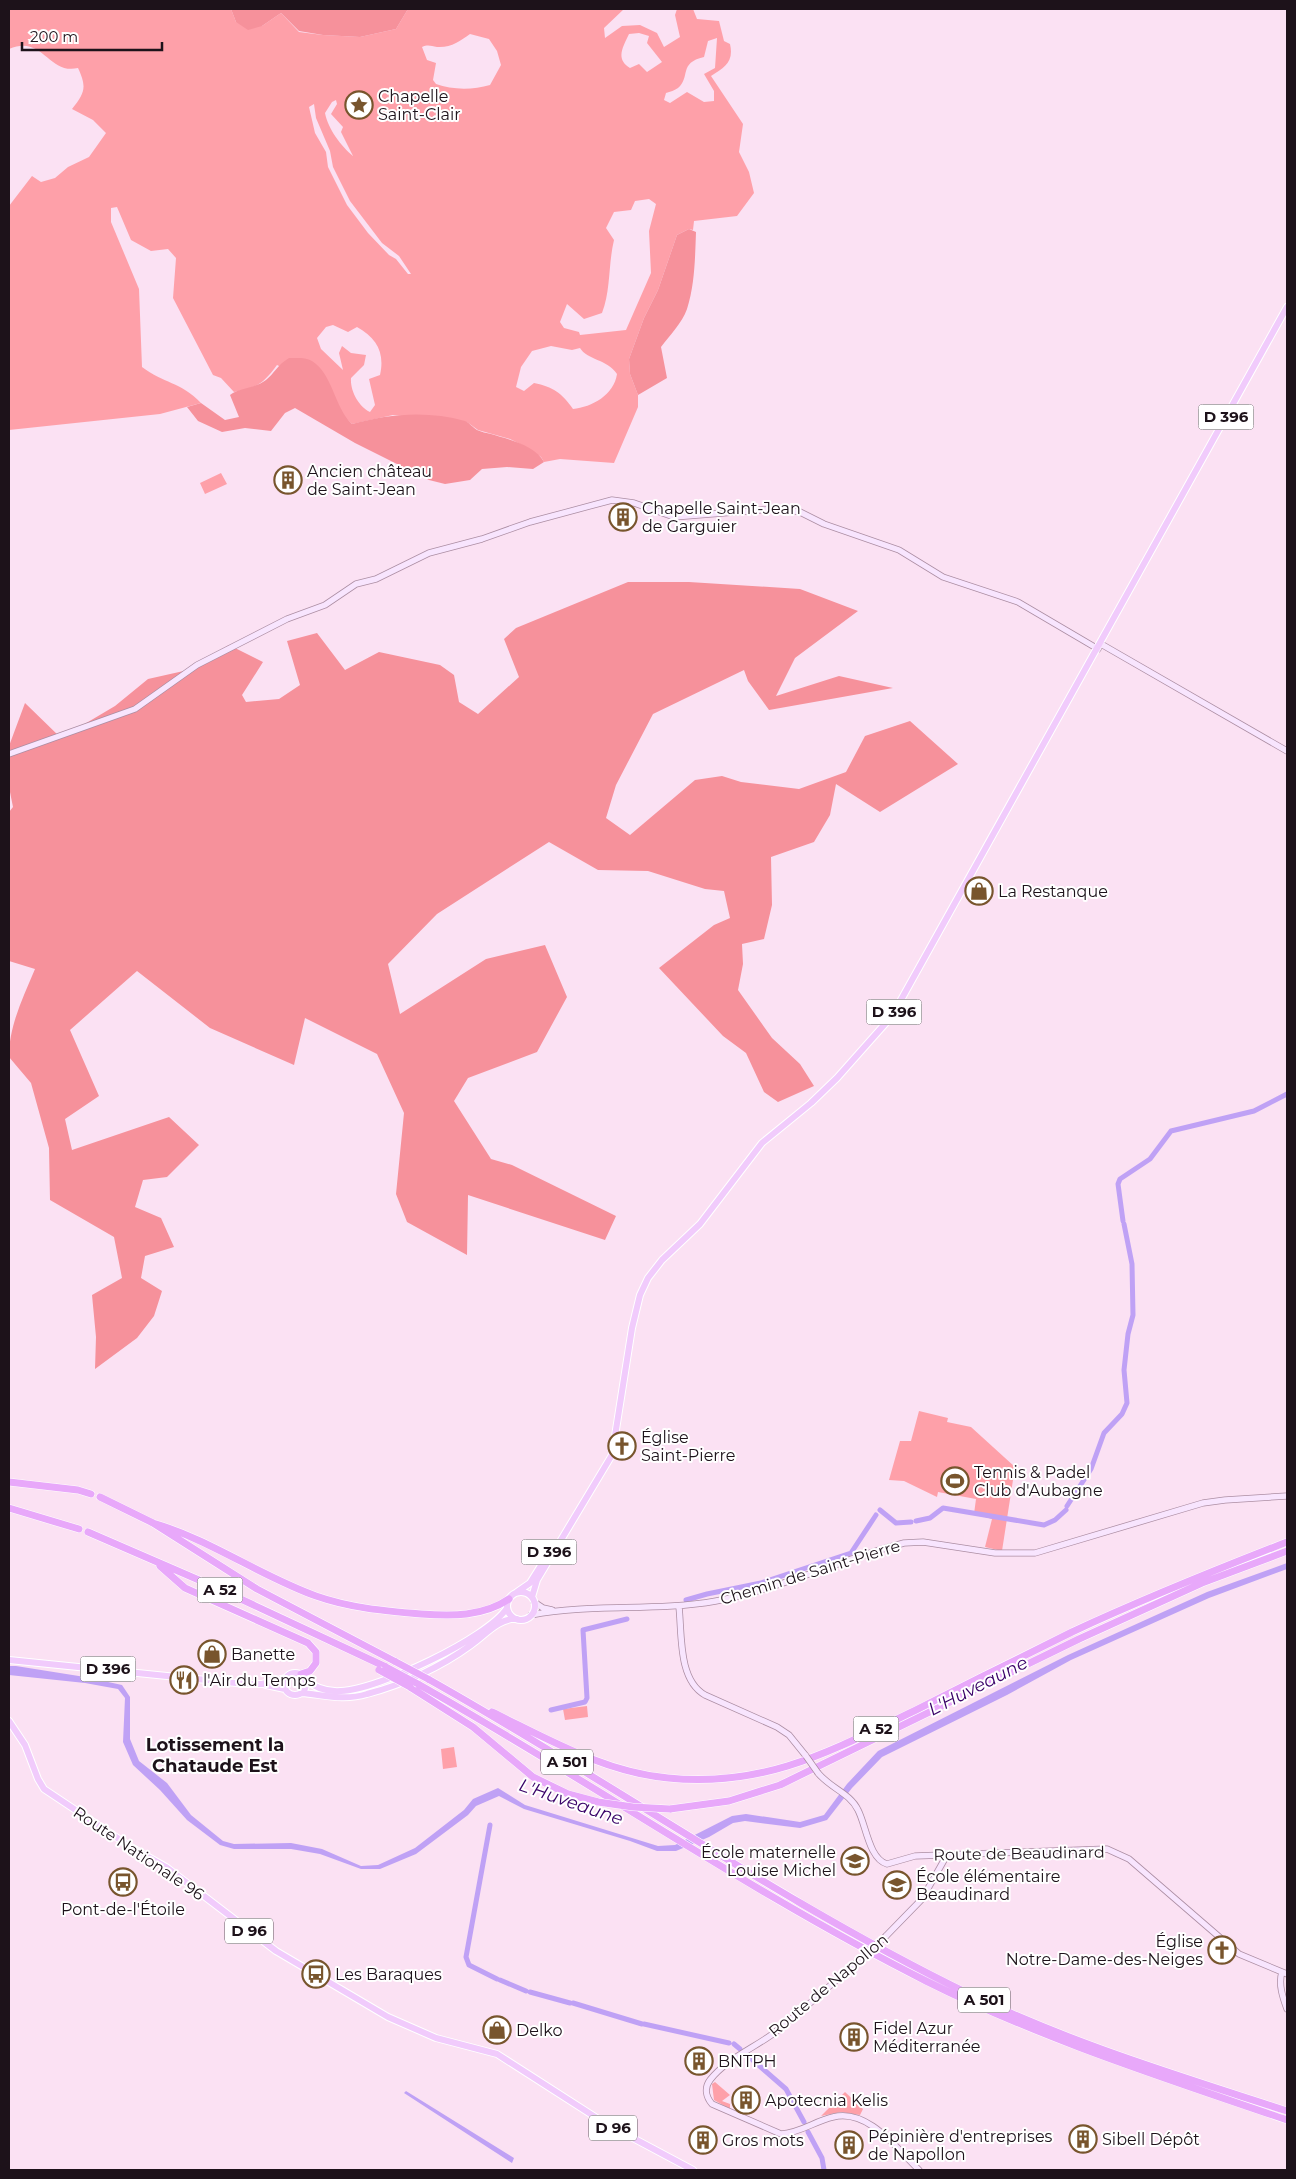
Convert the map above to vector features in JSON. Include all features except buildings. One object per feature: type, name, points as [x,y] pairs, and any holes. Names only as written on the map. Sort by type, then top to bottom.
[{"type":"highway","points":[[9,1482],[78,1490],[91,1494]]},
{"type":"highway","name":"A 52","points":[[100,1498],[153,1523],[257,1588],[451,1692],[559,1745],[613,1767],[670,1778],[720,1780],[787,1768],[832,1750],[1074,1631],[1199,1575],[1287,1542]]},
{"type":"highway","points":[[9,1508],[79,1529]]},
{"type":"highway","points":[[153,1523],[180,1532],[315,1596],[351,1606],[448,1616],[468,1615],[483,1611],[509,1599]]},
{"type":"highway","name":"A 52","points":[[88,1532],[286,1619],[330,1642]]},
{"type":"highway","name":"A 52","points":[[414,1686],[473,1727],[533,1776],[568,1794],[598,1802],[633,1808],[670,1808],[730,1801],[787,1782],[1079,1639],[1202,1583],[1287,1551]]},
{"type":"highway","points":[[154,1561],[185,1588],[308,1643],[316,1652],[316,1663],[303,1677]]},
{"type":"highway","name":"A 501","points":[[330,1642],[383,1668],[551,1761],[676,1838],[869,1951],[970,2002],[1064,2042],[1287,2120]]},
{"type":"highway","name":"A 501","points":[[451,1692],[701,1844],[876,1947],[972,1995],[1064,2034],[1287,2111]]},
{"type":"main road","name":"D 396","points":[[533,1600],[537,1580],[604,1471],[614,1450],[632,1328],[643,1286],[662,1260],[700,1224],[762,1143],[811,1103],[837,1078],[892,1016],[1076,685],[1100,646],[1287,307]]},
{"type":"main road","name":"D 396","points":[[517,1592],[530,1583],[580,1511]]},
{"type":"main road","points":[[517,1592],[528,1594],[533,1600],[531,1615],[527,1618],[503,1621],[462,1652],[387,1688],[364,1695],[343,1698],[302,1693],[292,1695],[285,1689],[286,1678],[292,1673],[303,1677],[318,1688],[334,1691],[371,1686],[464,1642],[493,1622],[507,1608],[509,1599],[517,1592]]},
{"type":"main road","points":[[507,1608],[517,1619]]},
{"type":"main road","name":"D 396","points":[[9,1660],[262,1684],[285,1689]]},
{"type":"main road","points":[[302,1693],[306,1686],[303,1677]]},
{"type":"main road","name":"D 396","points":[[262,1684],[286,1678]]},
{"type":"main road","name":"Route Nationale 96","points":[[9,1721],[25,1745],[38,1779],[44,1789],[131,1847],[166,1867],[276,1951],[389,2018],[436,2038],[497,2054],[603,2122],[693,2170]]},
{"type":"street","points":[[9,754],[135,709],[197,665],[287,619],[325,605],[356,584],[376,579],[429,554],[482,539],[530,522],[612,500],[634,503],[674,517],[785,509],[800,512],[824,524],[899,550],[943,577],[1018,602],[1287,750]]},
{"type":"street","name":"Chemin de Saint-Pierre","points":[[531,1615],[564,1611],[679,1606],[742,1595],[904,1543],[924,1542],[996,1553],[1035,1553],[1203,1504],[1225,1500],[1287,1496]]},
{"type":"street","name":"Chemin de Saint-Pierre","points":[[533,1600],[543,1608],[564,1611]]},
{"type":"street","name":"Route de Beaudinard","points":[[679,1606],[686,1672],[694,1688],[789,1735],[825,1782],[848,1797],[857,1807],[873,1850],[883,1863],[887,1864],[915,1856],[1093,1848],[1118,1852],[1129,1859],[1239,1954],[1285,1973]]},
{"type":"street","name":"Route de Napollon","points":[[918,2170],[867,2121],[855,2117],[832,2117],[794,2133],[781,2134],[712,2104],[706,2094],[710,2080],[728,2064],[777,2030],[886,1936],[922,1899],[947,1855]]},
{"type":"street","points":[[1285,1973],[1280,1978],[1281,1990],[1287,2009]]},
{"type":"shaded area","points":[[9,9],[231,9],[236,22],[262,26],[281,13],[299,32],[360,37],[396,29],[408,9],[624,9],[604,28],[605,38],[622,26],[640,25],[657,33],[664,47],[680,37],[675,15],[677,9],[693,9],[697,19],[719,21],[724,41],[730,44],[731,55],[729,60],[711,76],[743,124],[739,152],[749,172],[754,193],[737,216],[694,221],[693,230],[689,229],[677,235],[658,290],[644,318],[629,359],[630,374],[638,395],[638,407],[614,463],[560,459],[544,462],[541,457],[528,448],[510,439],[478,430],[467,422],[393,415],[352,424],[343,416],[332,392],[277,365],[264,381],[234,392],[221,378],[213,375],[173,298],[176,258],[168,249],[151,251],[131,240],[117,207],[111,208],[111,222],[139,289],[142,367],[186,391],[201,403],[160,414],[9,430],[9,206],[32,176],[41,182],[55,178],[68,167],[89,157],[106,133],[93,120],[72,109],[80,99],[83,90],[83,80],[78,68],[68,69],[59,66],[38,50],[30,47],[20,46],[9,49]],"holes":[[[639,33],[649,36],[647,43],[662,62],[647,72],[639,64],[630,68],[623,61],[623,48],[629,34]],[[470,34],[489,39],[497,51],[501,65],[490,85],[456,88],[436,84],[433,80],[436,63],[427,60],[422,47],[455,44]],[[717,38],[715,68],[704,74],[714,91],[714,101],[704,102],[687,92],[670,103],[664,100],[666,93],[677,89],[682,84],[691,63],[704,57],[708,41]],[[336,100],[337,104],[331,114],[343,127],[341,132],[353,156],[336,137],[325,113],[332,102]],[[314,104],[316,118],[330,151],[333,167],[350,201],[382,243],[399,256],[411,274],[408,274],[396,259],[389,255],[368,233],[347,205],[328,167],[326,152],[315,133],[309,107]],[[649,199],[656,204],[649,231],[651,273],[626,330],[580,335],[579,332],[564,328],[560,322],[567,304],[584,319],[602,313],[607,295],[614,240],[606,228],[614,212],[631,210],[635,201]],[[333,325],[348,332],[357,327],[374,341],[380,353],[381,367],[380,375],[369,379],[375,405],[370,412],[359,402],[351,383],[351,378],[364,365],[366,355],[351,353],[342,346],[339,353],[343,370],[321,349],[317,338],[326,327]],[[551,346],[572,350],[580,348],[587,355],[608,365],[617,374],[612,388],[601,399],[587,406],[573,409],[561,395],[547,386],[534,383],[524,391],[516,387],[521,367],[532,351]]]},
{"type":"shaded area","points":[[231,9],[408,9],[396,29],[360,37],[323,35],[299,31],[281,13],[262,26],[248,30],[236,22]]},
{"type":"shaded area","points":[[689,229],[696,232],[693,280],[690,300],[685,314],[661,347],[667,378],[638,395],[630,374],[629,359],[644,318],[658,290],[677,235]]},
{"type":"shaded area","points":[[289,358],[307,359],[319,367],[325,374],[341,409],[352,424],[394,416],[436,415],[465,421],[479,431],[528,447],[540,456],[544,462],[533,469],[507,467],[482,469],[470,480],[445,484],[429,480],[355,443],[295,408],[285,413],[271,431],[245,428],[222,432],[198,421],[187,407],[201,403],[225,420],[239,417],[230,395],[262,383]]},
{"type":"shaded area","points":[[221,473],[227,484],[205,494],[200,483]]},
{"type":"shaded area","points":[[628,582],[689,582],[800,589],[858,611],[795,658],[776,696],[839,676],[893,688],[769,710],[748,681],[744,670],[653,714],[616,785],[606,818],[630,835],[695,780],[722,776],[741,782],[799,789],[846,772],[865,736],[910,721],[958,764],[880,812],[836,784],[830,815],[814,842],[771,857],[772,905],[764,939],[742,944],[743,964],[738,990],[772,1038],[800,1064],[814,1086],[778,1102],[764,1092],[746,1053],[723,1036],[659,968],[714,925],[730,918],[724,891],[705,889],[648,871],[598,870],[549,842],[437,914],[388,964],[400,1014],[486,959],[545,945],[567,997],[537,1052],[468,1078],[454,1101],[491,1159],[512,1165],[616,1216],[605,1240],[468,1195],[467,1255],[407,1222],[396,1194],[404,1113],[377,1054],[305,1018],[294,1065],[210,1028],[137,971],[70,1030],[99,1096],[65,1119],[72,1150],[169,1117],[199,1145],[167,1177],[143,1180],[135,1207],[161,1218],[174,1247],[145,1256],[141,1278],[162,1291],[154,1316],[137,1338],[95,1369],[96,1337],[92,1295],[122,1278],[114,1237],[50,1200],[49,1148],[31,1083],[9,1057],[14,1023],[35,969],[9,961],[9,812],[13,807],[9,787],[9,746],[25,703],[61,738],[115,706],[148,679],[188,670],[229,645],[263,662],[242,695],[246,702],[279,699],[300,685],[287,641],[317,633],[345,670],[379,652],[440,665],[454,675],[459,702],[478,714],[519,677],[504,639],[516,628]]},
{"type":"shaded area","name":"Tennis & Padel Club d'Aubagne","points":[[919,1411],[948,1418],[947,1422],[971,1427],[1015,1467],[1002,1551],[985,1547],[992,1519],[974,1514],[976,1499],[938,1492],[937,1497],[904,1481],[889,1480],[900,1441],[911,1441]]},
{"type":"shaded area","points":[[1287,1563],[1287,1569],[1209,1598],[1071,1660],[1007,1695],[882,1757],[852,1788],[827,1820],[800,1828],[745,1821],[733,1823],[709,1837],[676,1851],[657,1851],[524,1809],[499,1796],[476,1806],[468,1815],[416,1854],[380,1869],[361,1869],[320,1854],[291,1849],[234,1849],[220,1845],[187,1820],[160,1790],[133,1765],[123,1742],[125,1698],[118,1689],[85,1683],[9,1675],[9,1666],[16,1666],[122,1685],[130,1697],[130,1739],[139,1761],[167,1783],[191,1815],[223,1841],[234,1844],[291,1843],[322,1849],[361,1866],[378,1865],[415,1848],[464,1810],[473,1799],[498,1788],[525,1805],[658,1846],[675,1845],[732,1816],[746,1814],[800,1822],[824,1815],[847,1784],[878,1751],[1068,1655],[1207,1592]]},
{"type":"shaded area","points":[[587,1706],[588,1717],[565,1720],[563,1709]]},
{"type":"shaded area","points":[[454,1747],[457,1767],[443,1769],[441,1749]]},
{"type":"shaded area","points":[[715,2082],[730,2095],[722,2101],[730,2104],[730,2109],[714,2100],[712,2084]]},
{"type":"shaded area","points":[[406,2091],[514,2158],[512,2163],[404,2093]]},
{"type":"shaded area","points":[[845,2092],[863,2109],[860,2115],[841,2112],[821,2116]]},
{"type":"waterway","points":[[1123,1221],[1118,1184],[1120,1179],[1150,1159],[1171,1131],[1254,1111],[1287,1094]]},
{"type":"waterway","points":[[1067,1506],[1091,1469],[1104,1433],[1122,1414],[1127,1403],[1124,1370],[1128,1334],[1133,1315],[1132,1264],[1124,1224]]},
{"type":"waterway","points":[[916,1521],[930,1518],[943,1508],[1044,1525],[1055,1520],[1066,1510]]},
{"type":"waterway","points":[[880,1510],[896,1523],[911,1522]]},
{"type":"waterway","points":[[686,1600],[761,1583],[851,1553],[876,1515]]},
{"type":"waterway","points":[[551,1710],[585,1702],[587,1698],[583,1630],[627,1619]]},
{"type":"waterway","points":[[490,1825],[466,1957],[469,1965],[497,1979]]},
{"type":"waterway","points":[[500,1980],[526,1991]]},
{"type":"waterway","points":[[530,1992],[570,2003]]},
{"type":"waterway","points":[[573,2003],[642,2024]]},
{"type":"waterway","points":[[644,2024],[729,2043]]},
{"type":"waterway","points":[[734,2044],[740,2049]]},
{"type":"waterway","points":[[747,2055],[786,2089],[804,2122]]},
{"type":"waterway","points":[[808,2132],[822,2158],[824,2170]]},
{"type":"place","name":"Chapelle Saint-Clair","points":[[359,105]]},
{"type":"place","name":"Ancien château de Saint-Jean","points":[[288,480]]},
{"type":"place","name":"Chapelle Saint-Jean de Garguier","points":[[623,517]]},
{"type":"place","name":"La Restanque","points":[[979,891]]},
{"type":"place","name":"Église Saint-Pierre","points":[[622,1446]]},
{"type":"place","name":"Tennis & Padel Club d'Aubagne","points":[[955,1481]]},
{"type":"place","name":"Banette","points":[[212,1654]]},
{"type":"place","name":"l'Air du Temps","points":[[184,1680]]},
{"type":"place","name":"École maternelle Louise Michel","points":[[855,1861]]},
{"type":"place","name":"Pont-de-l'Étoile","points":[[123,1882]]},
{"type":"place","name":"École élémentaire Beaudinard","points":[[897,1885]]},
{"type":"place","name":"Église Notre-Dame-des-Neiges","points":[[1222,1950]]},
{"type":"place","name":"Les Baraques","points":[[316,1974]]},
{"type":"place","name":"Delko","points":[[497,2030]]},
{"type":"place","name":"Fidel Azur Méditerranée","points":[[854,2037]]},
{"type":"place","name":"BNTPH","points":[[699,2061]]},
{"type":"place","name":"Apotecnia Kelis","points":[[746,2100]]},
{"type":"place","name":"Sibell Dépôt","points":[[1083,2139]]},
{"type":"place","name":"Gros mots","points":[[703,2140]]},
{"type":"place","name":"Pépinière d'entreprises de Napollon","points":[[849,2145]]},
{"type":"district","name":"Lotissement la Chataude Est","points":[[215,1755]]},
{"type":"water label","name":"L'Huveaune","points":[[978,1686]]},
{"type":"water label","name":"L'Huveaune","points":[[571,1802]]}]
